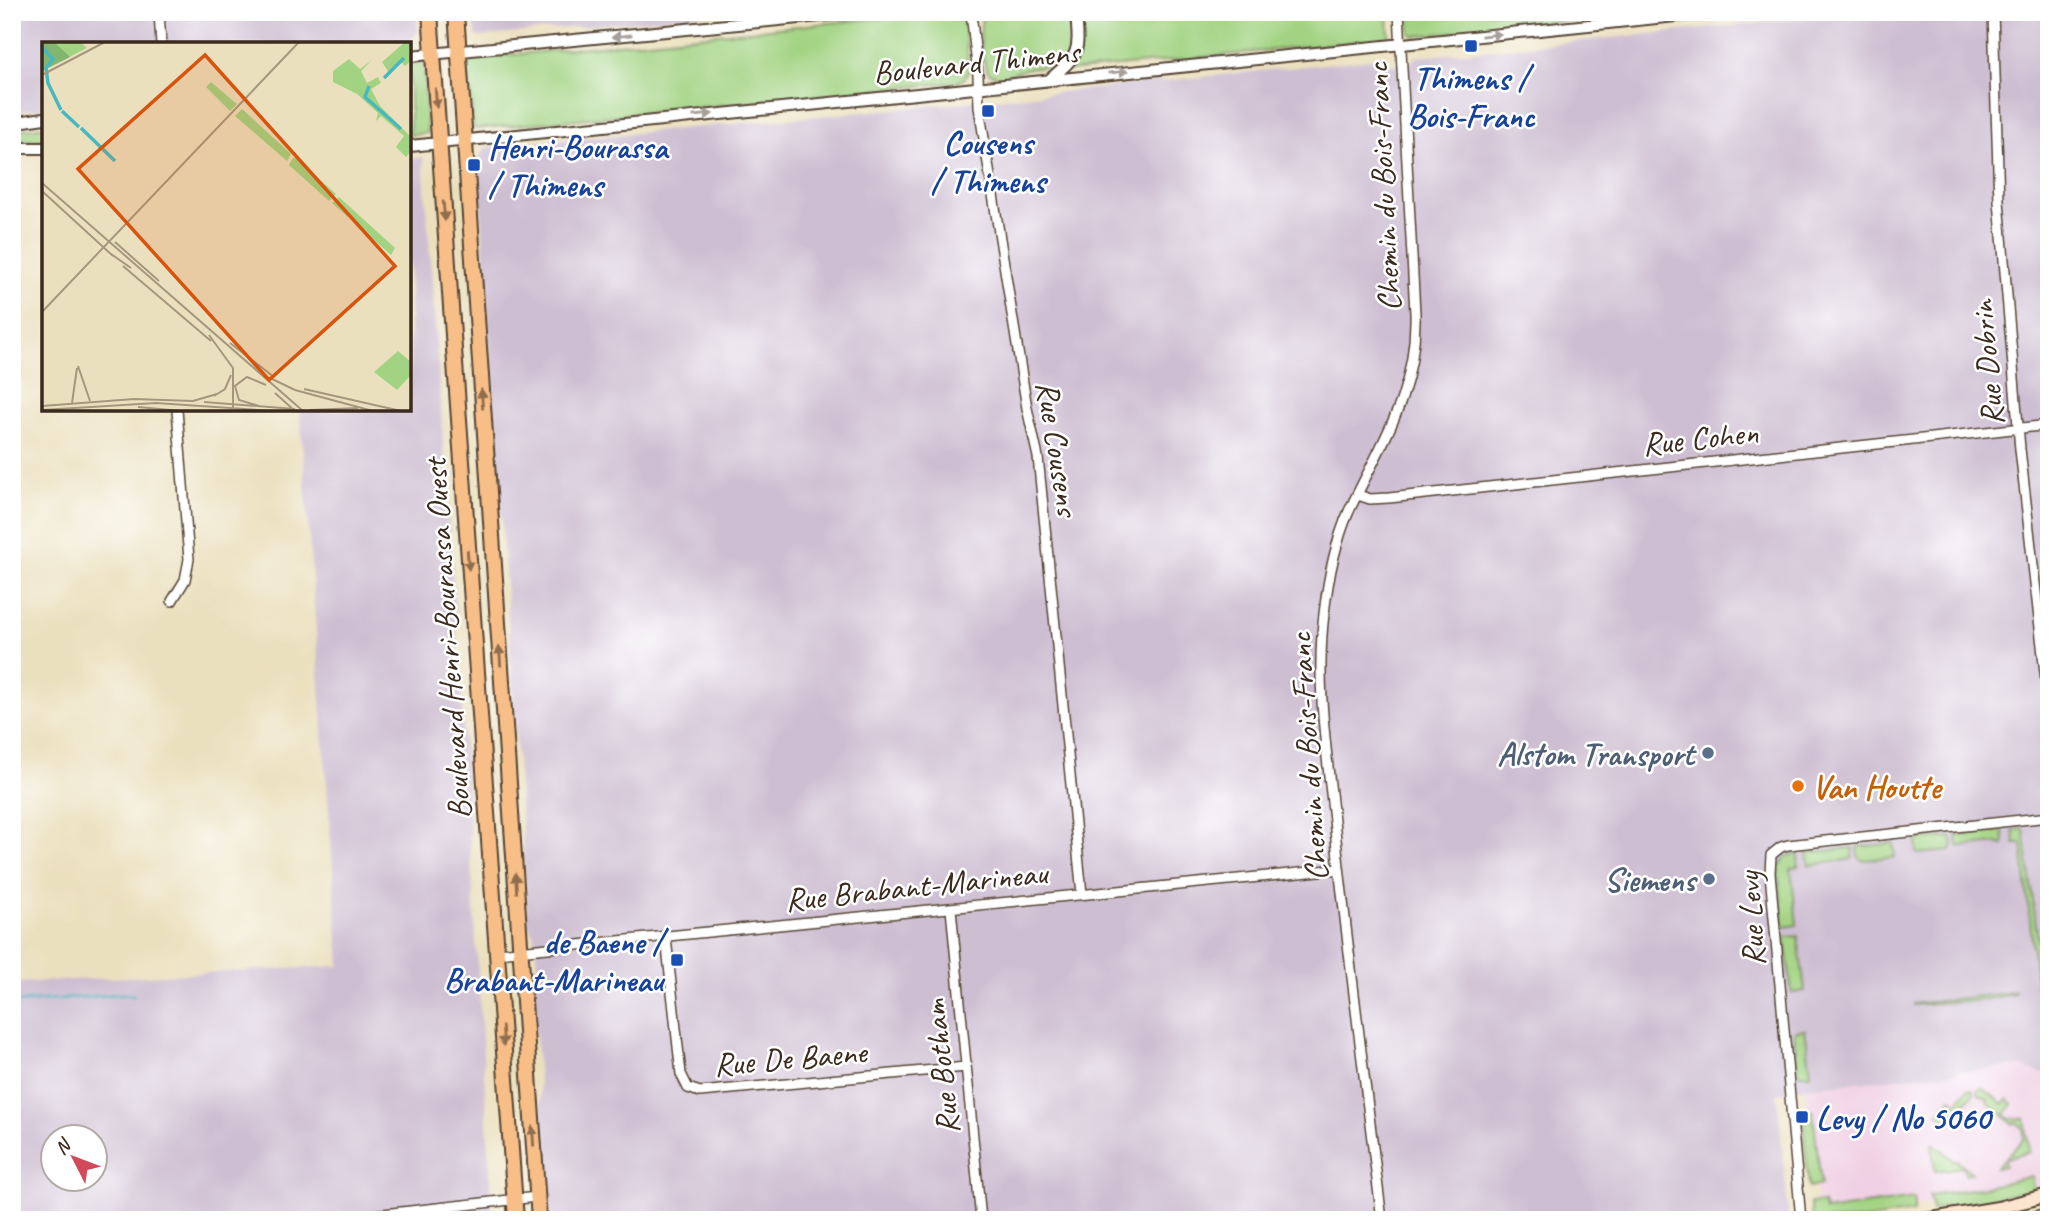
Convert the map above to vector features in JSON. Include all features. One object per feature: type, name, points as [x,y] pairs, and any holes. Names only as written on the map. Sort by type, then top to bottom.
[{"type":"highway","points":[[2034,1220],[2049,1216]]},
{"type":"main road","name":"Boulevard Henri-Bourassa Ouest","points":[[430,12],[516,1220]]},
{"type":"main road","name":"Boulevard Henri-Bourassa Ouest","points":[[456,12],[539,1220]]},
{"type":"main road","points":[[1927,1220],[1998,1208],[2049,1195]]},
{"type":"street","points":[[159,12],[161,42]]},
{"type":"street","name":"Boulevard Thimens","points":[[411,56],[860,12]]},
{"type":"street","name":"Rue Cousens","points":[[971,12],[979,107],[1027,408],[1038,457],[1082,894]]},
{"type":"street","points":[[1050,79],[1073,59],[1077,51],[1076,12]]},
{"type":"street","name":"Chemin du Bois-Franc","points":[[1382,1220],[1339,869],[1324,717],[1322,641],[1333,563],[1346,521],[1402,401],[1414,348],[1415,313],[1399,12]]},
{"type":"street","name":"Boulevard Thimens","points":[[411,146],[1716,12]]},
{"type":"street","name":"Rue Dobrin","points":[[1993,12],[1999,201],[2018,429],[2049,708]]},
{"type":"street","points":[[12,123],[42,118]]},
{"type":"street","points":[[12,148],[42,148]]},
{"type":"street","points":[[172,601],[185,580],[189,559],[177,411]]},
{"type":"street","name":"Rue Cohen","points":[[1358,495],[1382,499],[2049,425]]},
{"type":"street","name":"Rue Levy","points":[[1802,1219],[1770,873],[1771,855],[1788,845],[2049,817]]},
{"type":"street","name":"Rue Brabant-Marineau","points":[[498,953],[1339,869]]},
{"type":"street","name":"Rue Botham","points":[[951,909],[981,1220]]},
{"type":"street","name":"Rue De Baene","points":[[666,938],[681,1074],[688,1088],[700,1092],[967,1067]]},
{"type":"street","points":[[329,1220],[537,1197]]},
{"type":"shaded area","points":[[12,12],[417,12],[418,32],[408,42],[42,42],[42,108],[12,112]]},
{"type":"shaded area","points":[[469,12],[726,12],[477,37]]},
{"type":"shaded area","points":[[1872,12],[2049,12],[2049,1076],[2020,1066],[1805,1087],[1777,1094],[1789,1220],[549,1220],[531,973],[537,964],[534,935],[528,925],[478,160],[486,147],[959,103],[1381,58],[1388,65],[1411,63],[1416,57]]},
{"type":"shaded area","points":[[423,157],[460,678],[493,1220],[12,1220],[12,983],[340,966],[300,411],[411,411],[411,159]]},
{"type":"shaded area","points":[[2020,1066],[2049,1076],[2049,1183],[1819,1220],[1805,1087]]},
{"type":"green space","points":[[939,12],[956,13],[964,22],[969,71],[964,79],[957,82],[475,129],[473,127],[468,59]]},
{"type":"green space","points":[[984,12],[1388,12],[1389,38],[1070,71],[1066,59],[1053,66],[1030,68],[999,77],[989,73],[984,61],[981,34]]},
{"type":"green space","points":[[1409,12],[1647,12],[1414,36],[1410,33]]},
{"type":"green space","points":[[424,62],[427,133],[411,135],[411,64]]},
{"type":"green space","points":[[42,126],[42,140],[12,141],[12,131]]},
{"type":"green space","points":[[2024,829],[2042,974],[2040,988],[2037,988],[2022,844],[2015,844],[2013,830]]},
{"type":"green space","points":[[2003,831],[2004,845],[1958,845],[1957,836]]},
{"type":"green space","points":[[1952,837],[1953,845],[1950,851],[1917,854],[1916,840]]},
{"type":"green space","points":[[1893,843],[1895,857],[1862,860],[1858,856],[1857,847]]},
{"type":"green space","points":[[1853,848],[1852,859],[1809,865],[1807,853]]},
{"type":"green space","points":[[1798,853],[1798,866],[1791,869],[1797,925],[1784,927],[1778,868],[1786,857]]},
{"type":"green space","points":[[1798,936],[1805,991],[1792,993],[1785,937]]},
{"type":"green space","points":[[2015,992],[1982,1000],[1913,1005],[1913,1004]]},
{"type":"green space","points":[[1805,1029],[1811,1074],[1798,1074],[1794,1031]]},
{"type":"green space","points":[[1983,1088],[2003,1104],[2008,1099],[2013,1104],[2005,1114],[2010,1119],[2025,1118],[2029,1152],[2004,1159],[2024,1138],[2023,1128],[2016,1122],[2013,1124],[1987,1102],[1988,1099],[1978,1094],[1978,1089]]},
{"type":"green space","points":[[1973,1089],[1974,1094],[1948,1122],[1938,1113],[1951,1098],[1957,1103],[1967,1090]]},
{"type":"green space","points":[[1813,1111],[1821,1185],[1809,1188],[1805,1122],[1802,1113]]},
{"type":"green space","points":[[1932,1144],[1972,1173],[1965,1174],[1963,1167],[1935,1171]]},
{"type":"green space","points":[[2004,1159],[2005,1166],[1996,1168],[1999,1164]]},
{"type":"green space","points":[[2032,1176],[2033,1190],[1932,1210],[1929,1195],[1985,1187]]},
{"type":"green space","points":[[1914,1198],[1914,1212],[1865,1220],[1813,1220],[1810,1203],[1823,1203],[1825,1211]]},
{"type":"waterway","points":[[12,1003],[134,995]]},
{"type":"place","name":"Thimens / Bois-Franc","points":[[1471,46]]},
{"type":"place","name":"Cousens / Thimens","points":[[988,111]]},
{"type":"place","name":"Henri-Bourassa / Thimens","points":[[474,165]]},
{"type":"place","name":"Alstom Transport","points":[[1708,753]]},
{"type":"place","name":"Van Houtte","points":[[1798,786]]},
{"type":"place","name":"Siemens","points":[[1709,879]]},
{"type":"place","name":"de Baene / Brabant-Marineau","points":[[677,960]]},
{"type":"place","name":"Levy / No 5060","points":[[1802,1117]]}]
